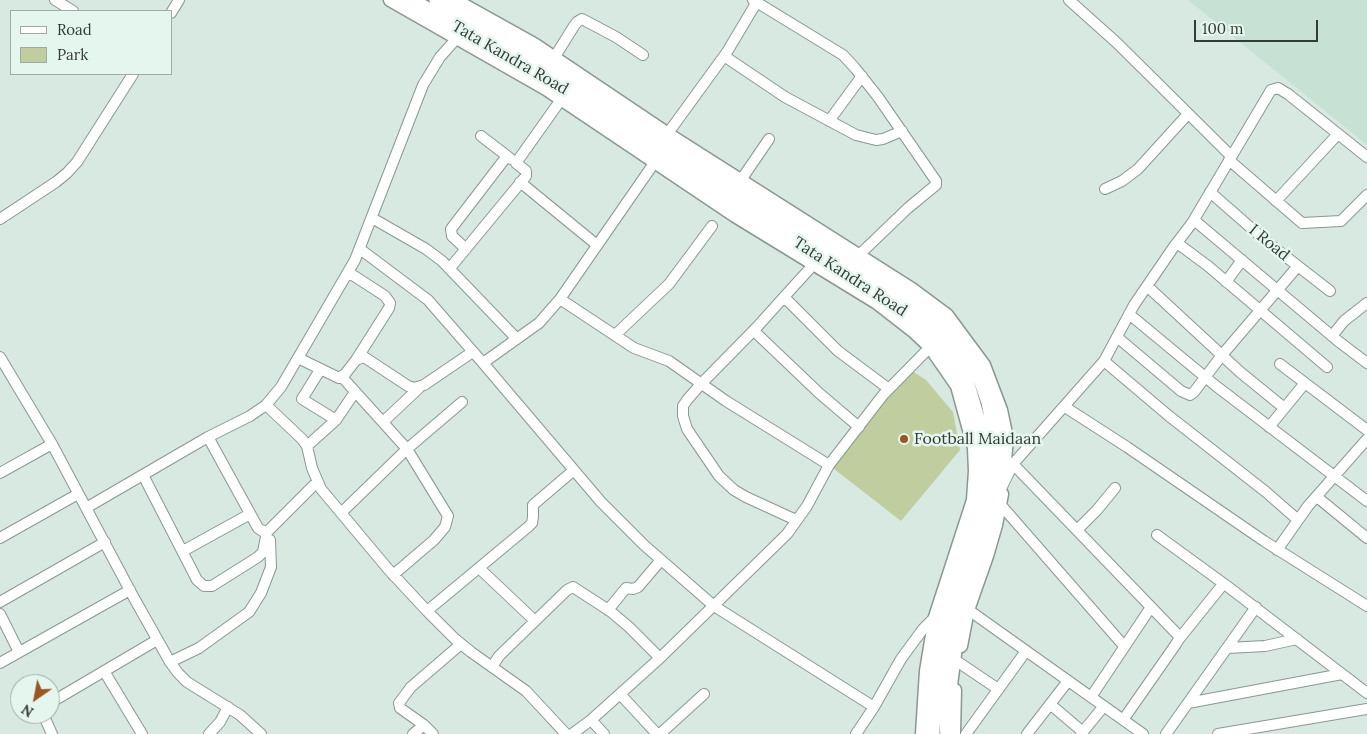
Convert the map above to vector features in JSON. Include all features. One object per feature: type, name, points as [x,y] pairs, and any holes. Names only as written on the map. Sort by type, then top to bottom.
[{"type":"main road","name":"Tata Kandra Road","points":[[410,0],[565,95],[633,142],[662,148]]},
{"type":"main road","name":"Tata Kandra Road","points":[[436,0],[564,76],[662,148],[891,303],[942,335],[980,376],[989,402],[998,447],[996,506],[959,607],[934,703],[932,734]]},
{"type":"main road","name":"Tata Kandra Road","points":[[942,335],[965,378],[981,432],[986,462],[982,503],[963,556],[959,607],[946,712],[948,734]]},
{"type":"street","points":[[172,11],[179,0]]},
{"type":"street","points":[[390,0],[546,88],[565,95],[516,163]]},
{"type":"street","points":[[455,0],[534,44],[554,58],[662,148],[735,216],[877,304],[913,331],[942,335],[984,365],[1001,410],[1007,438],[1003,483]]},
{"type":"street","points":[[1069,0],[1117,43],[1230,158],[1302,223],[1341,221],[1367,195]]},
{"type":"street","points":[[483,363],[539,323],[560,299],[724,56],[756,1],[843,55],[862,76],[936,181],[936,185],[886,228],[859,255]]},
{"type":"street","points":[[61,2],[72,10]]},
{"type":"street","points":[[554,58],[574,26],[582,20],[616,37],[642,54]]},
{"type":"street","points":[[86,508],[208,437],[250,416],[266,405],[281,387],[360,249],[423,85],[440,57],[457,38]]},
{"type":"street","points":[[724,56],[785,97],[856,135],[883,140],[902,131]]},
{"type":"street","points":[[0,219],[67,173],[77,162],[132,75]]},
{"type":"street","points":[[830,121],[862,76]]},
{"type":"street","points":[[1124,646],[996,506],[1003,483],[1013,464],[1104,361],[1129,314],[1194,220],[1266,97],[1274,88],[1278,88],[1288,94],[1367,157]]},
{"type":"street","points":[[1105,189],[1122,181],[1138,169],[1188,114]]},
{"type":"street","points":[[1276,201],[1338,134]]},
{"type":"street","points":[[450,268],[527,174],[481,136]]},
{"type":"street","points":[[741,180],[769,139]]},
{"type":"street","points":[[572,734],[591,720],[660,658],[787,534],[807,506],[829,465],[889,389],[942,335],[947,315],[912,289],[741,180],[662,148]]},
{"type":"street","points":[[466,249],[452,236],[451,229],[507,156]]},
{"type":"street","points":[[520,182],[597,245]]},
{"type":"street","name":"I Road","points":[[1210,192],[1267,242],[1330,291]]},
{"type":"street","points":[[372,218],[426,249],[450,268],[517,339]]},
{"type":"street","points":[[1194,220],[1367,363]]},
{"type":"street","points":[[615,335],[669,284],[712,226]]},
{"type":"street","points":[[1177,243],[1327,367]]},
{"type":"street","points":[[360,249],[428,300],[601,502],[661,560],[714,606],[874,707]]},
{"type":"street","points":[[1226,282],[1242,260]]},
{"type":"street","points":[[796,520],[746,498],[719,476],[687,429],[683,416],[683,406],[701,384],[754,331],[814,264]]},
{"type":"street","points":[[1117,337],[1186,395],[1190,395],[1298,266]]},
{"type":"street","points":[[298,358],[336,378],[342,377],[356,360],[389,308],[390,303],[386,296],[348,272]]},
{"type":"street","points":[[1147,286],[1283,408]]},
{"type":"street","points":[[784,297],[838,350],[889,389]]},
{"type":"street","points":[[560,299],[634,348],[669,361],[701,384],[829,465]]},
{"type":"street","points":[[1332,336],[1344,322],[1367,302]]},
{"type":"street","points":[[1129,314],[1269,427],[1367,501]]},
{"type":"street","points":[[754,331],[819,393],[859,427]]},
{"type":"street","points":[[922,734],[926,671],[935,617],[972,500],[976,471],[974,448],[942,335]]},
{"type":"street","points":[[383,422],[419,388],[468,354],[475,354]]},
{"type":"street","points":[[0,357],[52,444],[170,662],[187,682],[240,715],[261,734]]},
{"type":"street","points":[[356,360],[361,357],[368,359],[408,386],[419,388]]},
{"type":"street","points":[[1104,361],[1298,520]]},
{"type":"street","points":[[1280,364],[1367,430]]},
{"type":"street","points":[[320,370],[302,399],[336,420]]},
{"type":"street","points":[[342,377],[407,449],[446,512],[448,521],[445,528],[434,540],[393,575]]},
{"type":"street","points":[[1269,427],[1305,383]]},
{"type":"street","points":[[306,446],[336,420],[355,392]]},
{"type":"street","points":[[341,513],[407,449],[462,402]]},
{"type":"street","points":[[266,405],[297,432],[306,446],[317,482],[393,575],[427,612],[461,644],[534,698],[566,734]]},
{"type":"street","points":[[1065,407],[1278,550],[1367,606]]},
{"type":"street","points":[[208,437],[250,514],[261,530],[268,531]]},
{"type":"street","points":[[1278,550],[1298,520],[1367,439]]},
{"type":"street","points":[[0,473],[52,444]]},
{"type":"street","points":[[1013,464],[1178,635],[1179,639]]},
{"type":"street","points":[[427,612],[528,527],[532,523],[533,505],[574,470]]},
{"type":"street","points":[[143,475],[197,580],[204,586],[212,586],[258,558],[263,552],[268,531],[317,482]]},
{"type":"street","points":[[1077,530],[1115,488]]},
{"type":"street","points":[[0,538],[78,494]]},
{"type":"street","points":[[1317,497],[1367,538]]},
{"type":"street","points":[[182,551],[250,514]]},
{"type":"street","points":[[170,662],[200,648],[249,612],[261,592],[271,567],[268,531]]},
{"type":"street","points":[[1157,535],[1256,607],[1367,693]]},
{"type":"street","points":[[0,602],[104,542]]},
{"type":"street","points":[[608,610],[626,588],[633,589],[638,587],[661,560]]},
{"type":"street","points":[[479,568],[535,621]]},
{"type":"street","points":[[1123,720],[1179,639],[1222,585],[1227,586]]},
{"type":"street","points":[[492,667],[496,659],[567,590],[573,587],[608,610],[629,627],[660,658]]},
{"type":"street","points":[[0,663],[130,590]]},
{"type":"street","points":[[856,734],[874,707],[901,659],[923,630],[935,617],[959,607]]},
{"type":"street","points":[[959,607],[1026,651],[1143,734]]},
{"type":"street","points":[[954,734],[959,607]]},
{"type":"street","points":[[1091,697],[1151,607]]},
{"type":"street","points":[[1166,734],[1256,607]]},
{"type":"street","points":[[0,614],[19,652]]},
{"type":"street","points":[[1227,648],[1265,646],[1297,639]]},
{"type":"street","points":[[60,697],[157,640]]},
{"type":"street","points":[[433,734],[400,708],[399,703],[411,688],[461,644]]},
{"type":"street","points":[[966,734],[1026,651]]},
{"type":"street","points":[[958,662],[998,689]]},
{"type":"street","points":[[104,671],[142,734]]},
{"type":"street","points":[[1188,702],[1342,674]]},
{"type":"street","points":[[1026,734],[1068,680]]},
{"type":"street","points":[[620,694],[659,734],[704,694]]},
{"type":"street","points":[[1050,704],[1082,733],[1104,706]]},
{"type":"street","points":[[209,734],[220,722],[228,707]]},
{"type":"street","points":[[1218,734],[1367,709]]},
{"type":"street","points":[[591,720],[604,734]]},
{"type":"street","points":[[413,734],[424,725]]},
{"type":"shaded area","points":[[1188,0],[1367,0],[1367,145]]},
{"type":"green space","name":"Football Maidaan","points":[[909,369],[926,380],[953,412],[960,450],[901,521],[829,465]]},
{"type":"place","name":"Football Maidaan","points":[[904,439]]}]
